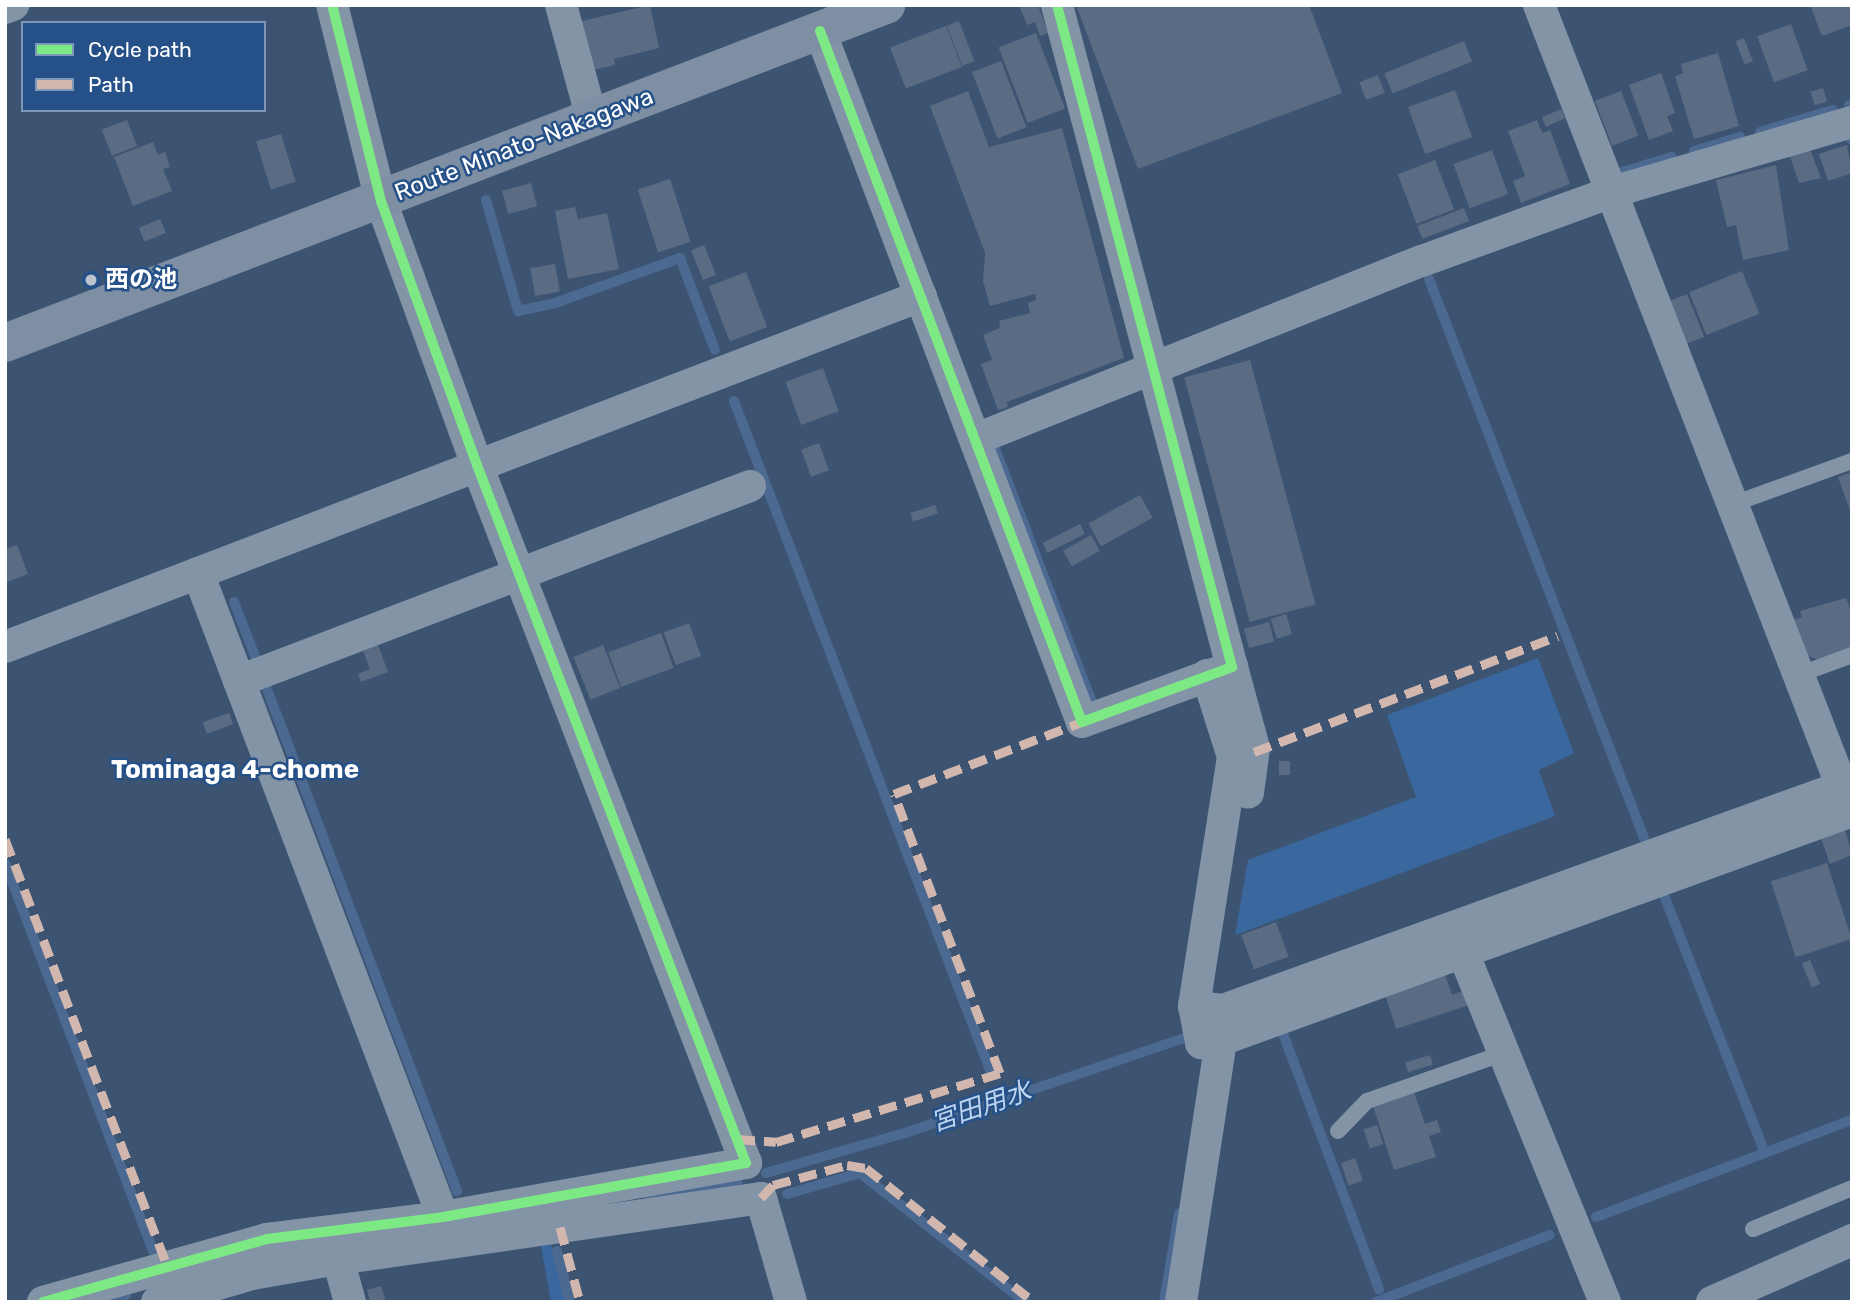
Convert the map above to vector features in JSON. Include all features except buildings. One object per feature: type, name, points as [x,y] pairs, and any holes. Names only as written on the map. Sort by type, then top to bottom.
[{"type":"main road","name":"Route Minato-Nakagawa","points":[[5,343],[381,201],[886,5]]},
{"type":"street","points":[[5,8],[13,5]]},
{"type":"street","points":[[332,5],[381,201],[477,465],[761,1198],[791,1302]]},
{"type":"street","points":[[561,5],[592,119]]},
{"type":"street","points":[[1057,5],[1152,369],[1220,671],[1243,754],[1201,1043],[1221,1040],[1850,801]]},
{"type":"street","points":[[1539,5],[1798,674],[1850,801]]},
{"type":"street","points":[[820,31],[1082,722],[1220,671]]},
{"type":"street","points":[[975,439],[1612,192],[1852,122]]},
{"type":"street","points":[[5,647],[921,296]]},
{"type":"street","points":[[239,681],[750,486]]},
{"type":"street","points":[[198,573],[443,1217]]},
{"type":"street","points":[[1206,1008],[1850,801]]},
{"type":"street","points":[[1462,950],[1605,1302]]},
{"type":"street","points":[[1181,1302],[1221,1040]]},
{"type":"street","points":[[43,1302],[267,1240],[443,1217],[746,1163]]},
{"type":"street","points":[[157,1302],[253,1274],[338,1259],[761,1198]]},
{"type":"street","points":[[1712,1302],[1852,1240]]},
{"type":"street","points":[[338,1259],[349,1302]]},
{"type":"lane","points":[[1733,504],[1852,461]]},
{"type":"lane","points":[[1798,674],[1852,655]]},
{"type":"lane","points":[[1338,1131],[1367,1101],[1504,1053]]},
{"type":"lane","points":[[1753,1229],[1852,1188]]},
{"type":"shaded area","points":[[1538,658],[1574,753],[1539,770],[1555,816],[1235,935],[1248,860],[1416,797],[1387,715]]},
{"type":"shaded area","points":[[551,1244],[566,1302],[551,1302],[541,1246]]},
{"type":"waterway","points":[[1760,132],[1833,110]]},
{"type":"waterway","points":[[1694,151],[1740,137]]},
{"type":"waterway","points":[[1622,172],[1672,157]]},
{"type":"waterway","points":[[486,200],[518,311],[555,303],[680,258],[715,350]]},
{"type":"waterway","points":[[1429,279],[1644,838]]},
{"type":"waterway","points":[[734,401],[990,1070]]},
{"type":"waterway","points":[[994,446],[1092,703]]},
{"type":"waterway","points":[[234,602],[258,664]]},
{"type":"waterway","points":[[267,689],[457,1191]]},
{"type":"waterway","points":[[5,863],[153,1251]]},
{"type":"waterway","points":[[1665,898],[1765,1153]]},
{"type":"waterway","points":[[1282,1031],[1379,1289]]},
{"type":"waterway","name":"宮田用水","points":[[766,1173],[905,1133],[1195,1034]]},
{"type":"waterway","points":[[1596,1217],[1852,1120]]},
{"type":"waterway","points":[[787,1194],[860,1173],[1025,1302]]},
{"type":"waterway","name":"宮田用水","points":[[649,1196],[738,1181]]},
{"type":"waterway","points":[[1164,1302],[1179,1213]]},
{"type":"waterway","points":[[1376,1302],[1550,1235]]},
{"type":"waterway","points":[[557,1251],[570,1302]]},
{"type":"waterway","name":"宮田用水","points":[[103,1302],[126,1295]]},
{"type":"marked path","points":[[1254,752],[1558,636]]},
{"type":"marked path","points":[[737,1139],[776,1142],[1000,1073],[894,794],[1082,722]]},
{"type":"marked path","points":[[5,839],[167,1266]]},
{"type":"marked path","points":[[761,1198],[773,1185],[847,1165],[866,1168],[1034,1302]]},
{"type":"marked path","points":[[560,1227],[580,1302]]},
{"type":"cycle path","points":[[43,1302],[267,1239],[443,1217],[746,1163],[477,465],[381,201],[332,5]]},
{"type":"cycle path","points":[[820,31],[1082,722],[1232,667],[1057,5]]},
{"type":"place","name":"西の池","points":[[91,280]]},
{"type":"district","name":"Tominaga 4-chome","points":[[235,770]]}]
